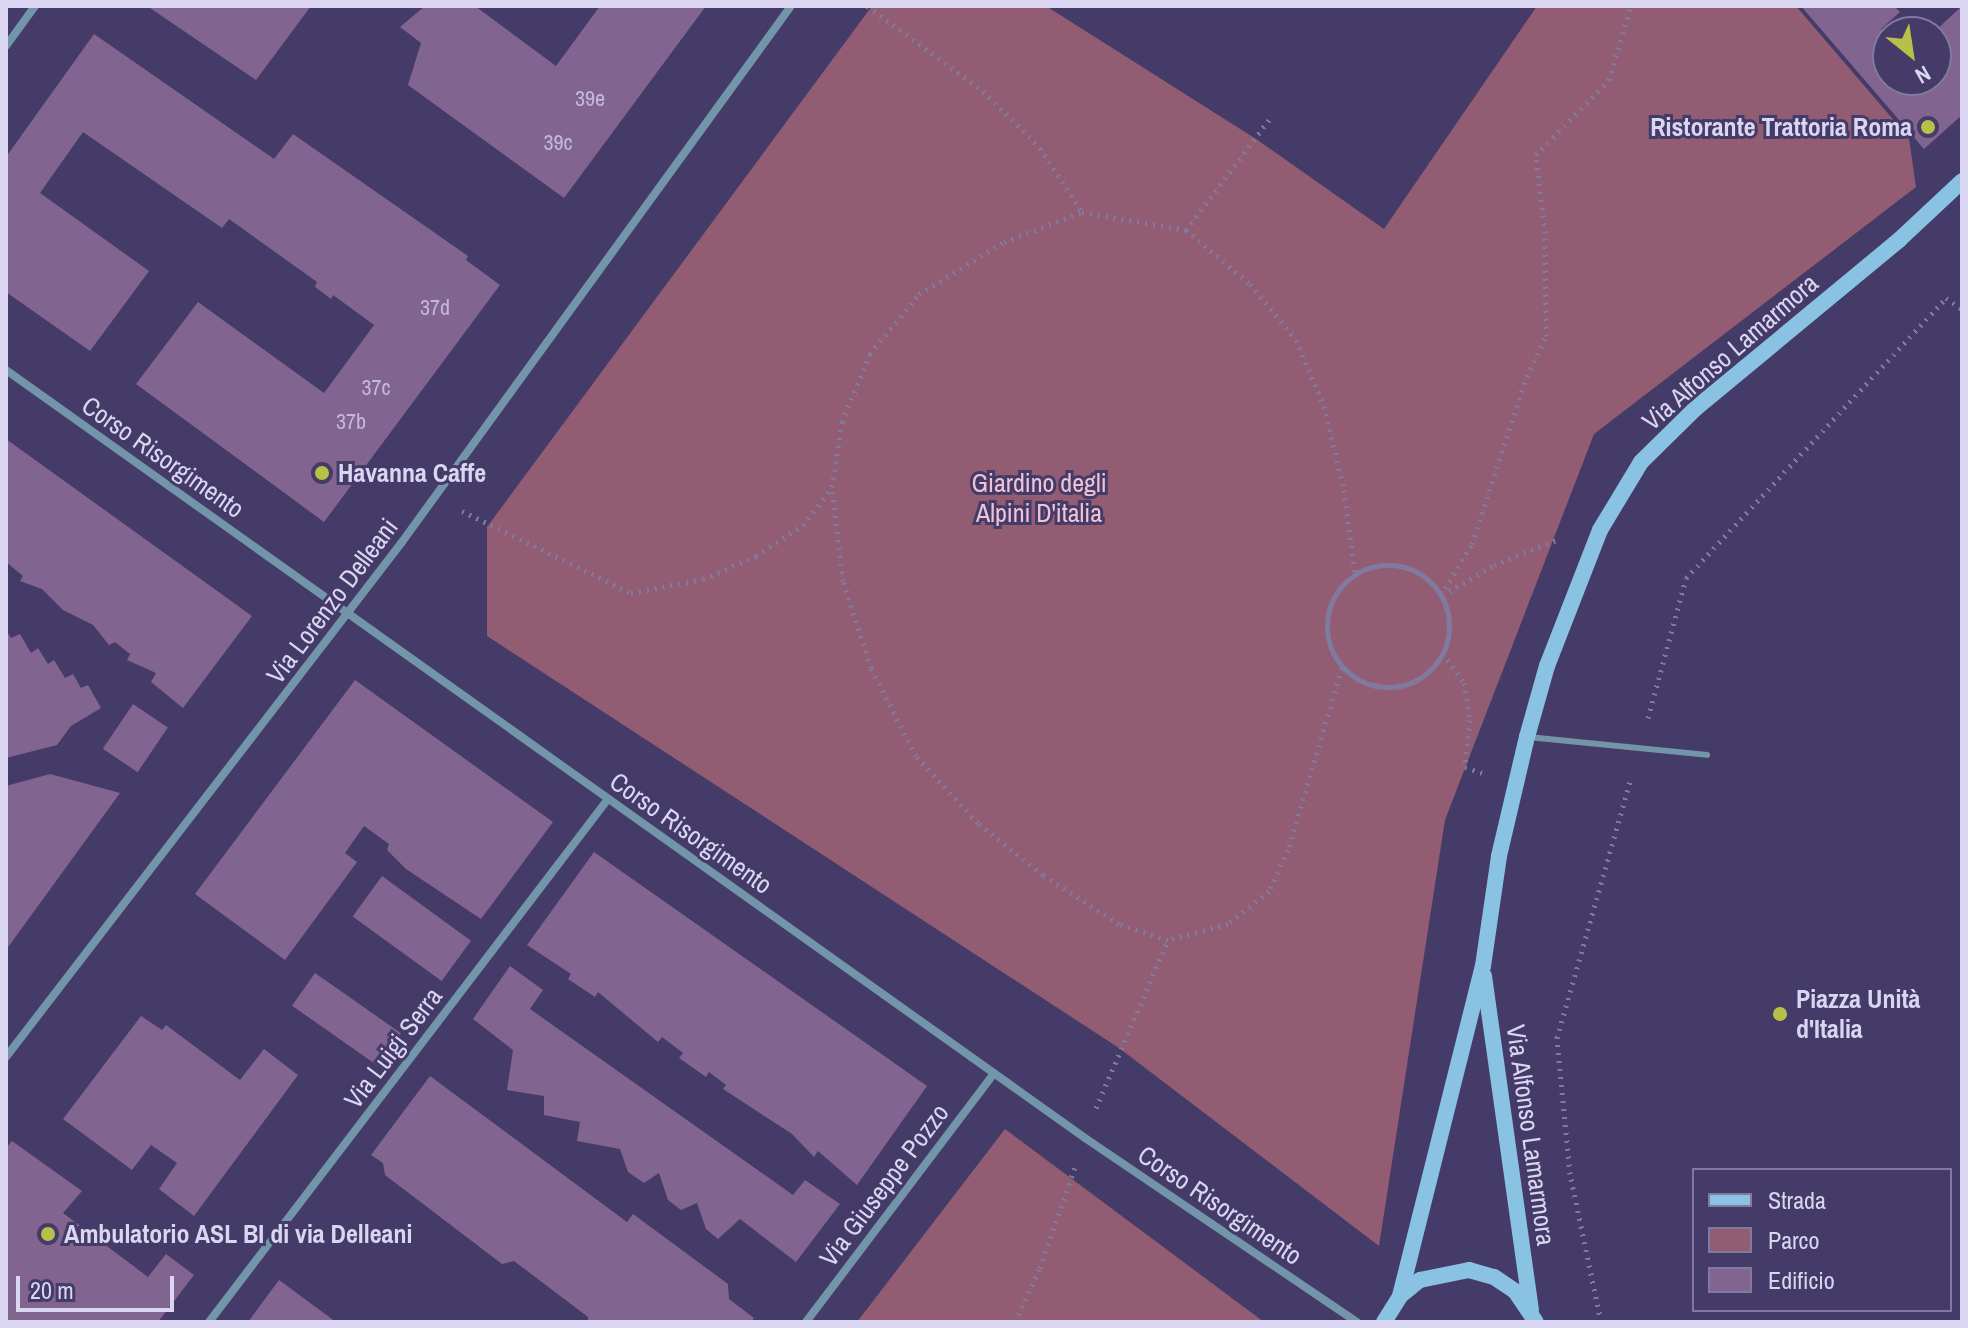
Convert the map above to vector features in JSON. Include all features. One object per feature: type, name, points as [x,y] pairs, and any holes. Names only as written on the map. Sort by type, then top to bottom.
[{"type":"main road","name":"Via Alfonso Lamarmora","points":[[1384,1322],[1400,1296],[1483,966],[1527,737],[1547,666],[1600,530],[1641,462],[1696,408],[1962,181]]},
{"type":"main road","name":"Via Alfonso Lamarmora","points":[[1483,966],[1534,1316]]},
{"type":"main road","name":"Via Alfonso Lamarmora","points":[[1400,1296],[1420,1280],[1469,1270],[1494,1277],[1534,1316]]},
{"type":"street","points":[[6,46],[35,6]]},
{"type":"street","name":"Via Lorenzo Delleani","points":[[6,1057],[347,613],[791,6]]},
{"type":"street","name":"Corso Risorgimento","points":[[6,370],[1085,1138],[1357,1322]]},
{"type":"street","name":"Via Luigi Serra","points":[[209,1322],[608,799]]},
{"type":"street","name":"Via Giuseppe Pozzo","points":[[806,1322],[994,1073]]},
{"type":"lane","points":[[1527,737],[1707,755]]},
{"type":"path","points":[[867,6],[983,91],[1040,148],[1082,212]]},
{"type":"path","points":[[1441,595],[1472,544],[1524,384],[1546,336],[1545,233],[1536,155],[1609,80],[1631,6]]},
{"type":"path","points":[[1186,230],[1269,120]]},
{"type":"path","points":[[1342,668],[1288,850],[1269,891],[1228,924],[1168,940],[1119,924],[1043,875],[978,823],[916,756],[871,668],[843,581],[832,487],[842,422],[870,354],[919,294],[1004,242],[1082,212],[1186,230],[1250,284],[1296,340],[1324,406],[1344,490],[1355,574]]},
{"type":"path","points":[[1946,298],[1962,309]]},
{"type":"path","points":[[435,494],[487,527],[631,593],[703,579],[756,556],[803,525],[832,487]]},
{"type":"path","points":[[1441,595],[1553,540],[1600,530]]},
{"type":"path","points":[[1393,564],[1429,580],[1441,595],[1450,634],[1432,670],[1397,687],[1377,687],[1342,668],[1331,650],[1329,608],[1355,574],[1393,564]]},
{"type":"path","points":[[1443,653],[1464,683],[1470,720],[1465,767],[1516,784]]},
{"type":"path","points":[[1015,1322],[1040,1268],[1085,1138],[1168,940]]},
{"type":"green space","name":"Giardino degli Alpini D'italia","points":[[872,6],[1046,6],[1256,139],[1384,229],[1537,6],[1796,6],[1909,138],[1916,187],[1594,434],[1445,820],[1379,1246],[1119,1048],[487,636],[487,527]]},
{"type":"green space","points":[[1005,1129],[1264,1322],[857,1322]]},
{"type":"building","points":[[147,6],[311,6],[256,80]]},
{"type":"building","points":[[425,6],[475,6],[556,66],[600,6],[706,6],[564,198],[408,85],[421,43],[400,27]]},
{"type":"building","points":[[1801,6],[1894,6],[1900,12],[1896,16],[1872,16],[1872,89]]},
{"type":"building","points":[[1962,6],[1962,115],[1924,149],[1878,96],[1952,96],[1951,16]]},
{"type":"building","points":[[94,34],[274,159],[293,134],[468,256],[466,260],[500,285],[324,522],[136,384],[198,302],[324,393],[374,325],[333,295],[331,299],[315,287],[317,282],[229,219],[222,228],[83,132],[40,193],[149,271],[90,351],[6,292],[6,157]]},
{"type":"building","points":[[6,439],[252,616],[183,708],[151,682],[156,673],[127,660],[130,654],[115,642],[109,645],[93,625],[63,610],[42,589],[20,581],[23,576],[6,562]]},
{"type":"building","points":[[6,630],[11,638],[20,634],[31,653],[38,648],[48,664],[54,660],[65,678],[73,674],[81,688],[88,685],[101,708],[71,726],[57,745],[6,758]]},
{"type":"building","points":[[355,680],[553,822],[481,919],[406,869],[387,850],[389,844],[364,826],[345,853],[357,862],[285,960],[195,894]]},
{"type":"building","points":[[133,704],[168,727],[138,772],[103,749]]},
{"type":"building","points":[[50,774],[120,793],[6,950],[6,786]]},
{"type":"building","points":[[594,852],[927,1086],[857,1185],[818,1151],[814,1157],[792,1134],[723,1089],[726,1085],[709,1072],[706,1077],[679,1058],[683,1053],[662,1037],[658,1042],[598,992],[595,997],[568,979],[571,974],[527,945]]},
{"type":"building","points":[[382,876],[471,941],[442,981],[353,916]]},
{"type":"building","points":[[510,966],[543,990],[530,1009],[793,1195],[805,1180],[840,1204],[796,1262],[740,1219],[718,1239],[706,1229],[697,1203],[681,1210],[668,1200],[659,1173],[644,1183],[628,1172],[620,1149],[577,1141],[580,1122],[544,1115],[544,1096],[507,1090],[513,1050],[473,1019]]},
{"type":"building","points":[[315,973],[401,1033],[378,1066],[292,1006]]},
{"type":"building","points":[[141,1016],[162,1030],[166,1025],[240,1080],[264,1049],[298,1075],[194,1216],[159,1189],[177,1163],[151,1145],[132,1170],[63,1119]]},
{"type":"building","points":[[430,1076],[627,1222],[633,1214],[728,1284],[729,1299],[754,1318],[751,1322],[588,1322],[588,1317],[514,1261],[502,1264],[385,1175],[383,1163],[371,1155]]},
{"type":"building","name":"Ambulatorio ASL BI di via Delleani","points":[[12,1141],[82,1191],[63,1213],[148,1277],[166,1254],[194,1275],[158,1322],[6,1322],[6,1148]]},
{"type":"building","points":[[279,1280],[336,1322],[248,1322]]},
{"type":"place","name":"Ristorante Trattoria Roma","points":[[1928,127]]},
{"type":"place","name":"Havanna Caffe","points":[[322,473]]},
{"type":"place","name":"Piazza Unità d'Italia","points":[[1780,1014]]},
{"type":"place","name":"Ambulatorio ASL BI di via Delleani","points":[[48,1234]]}]
